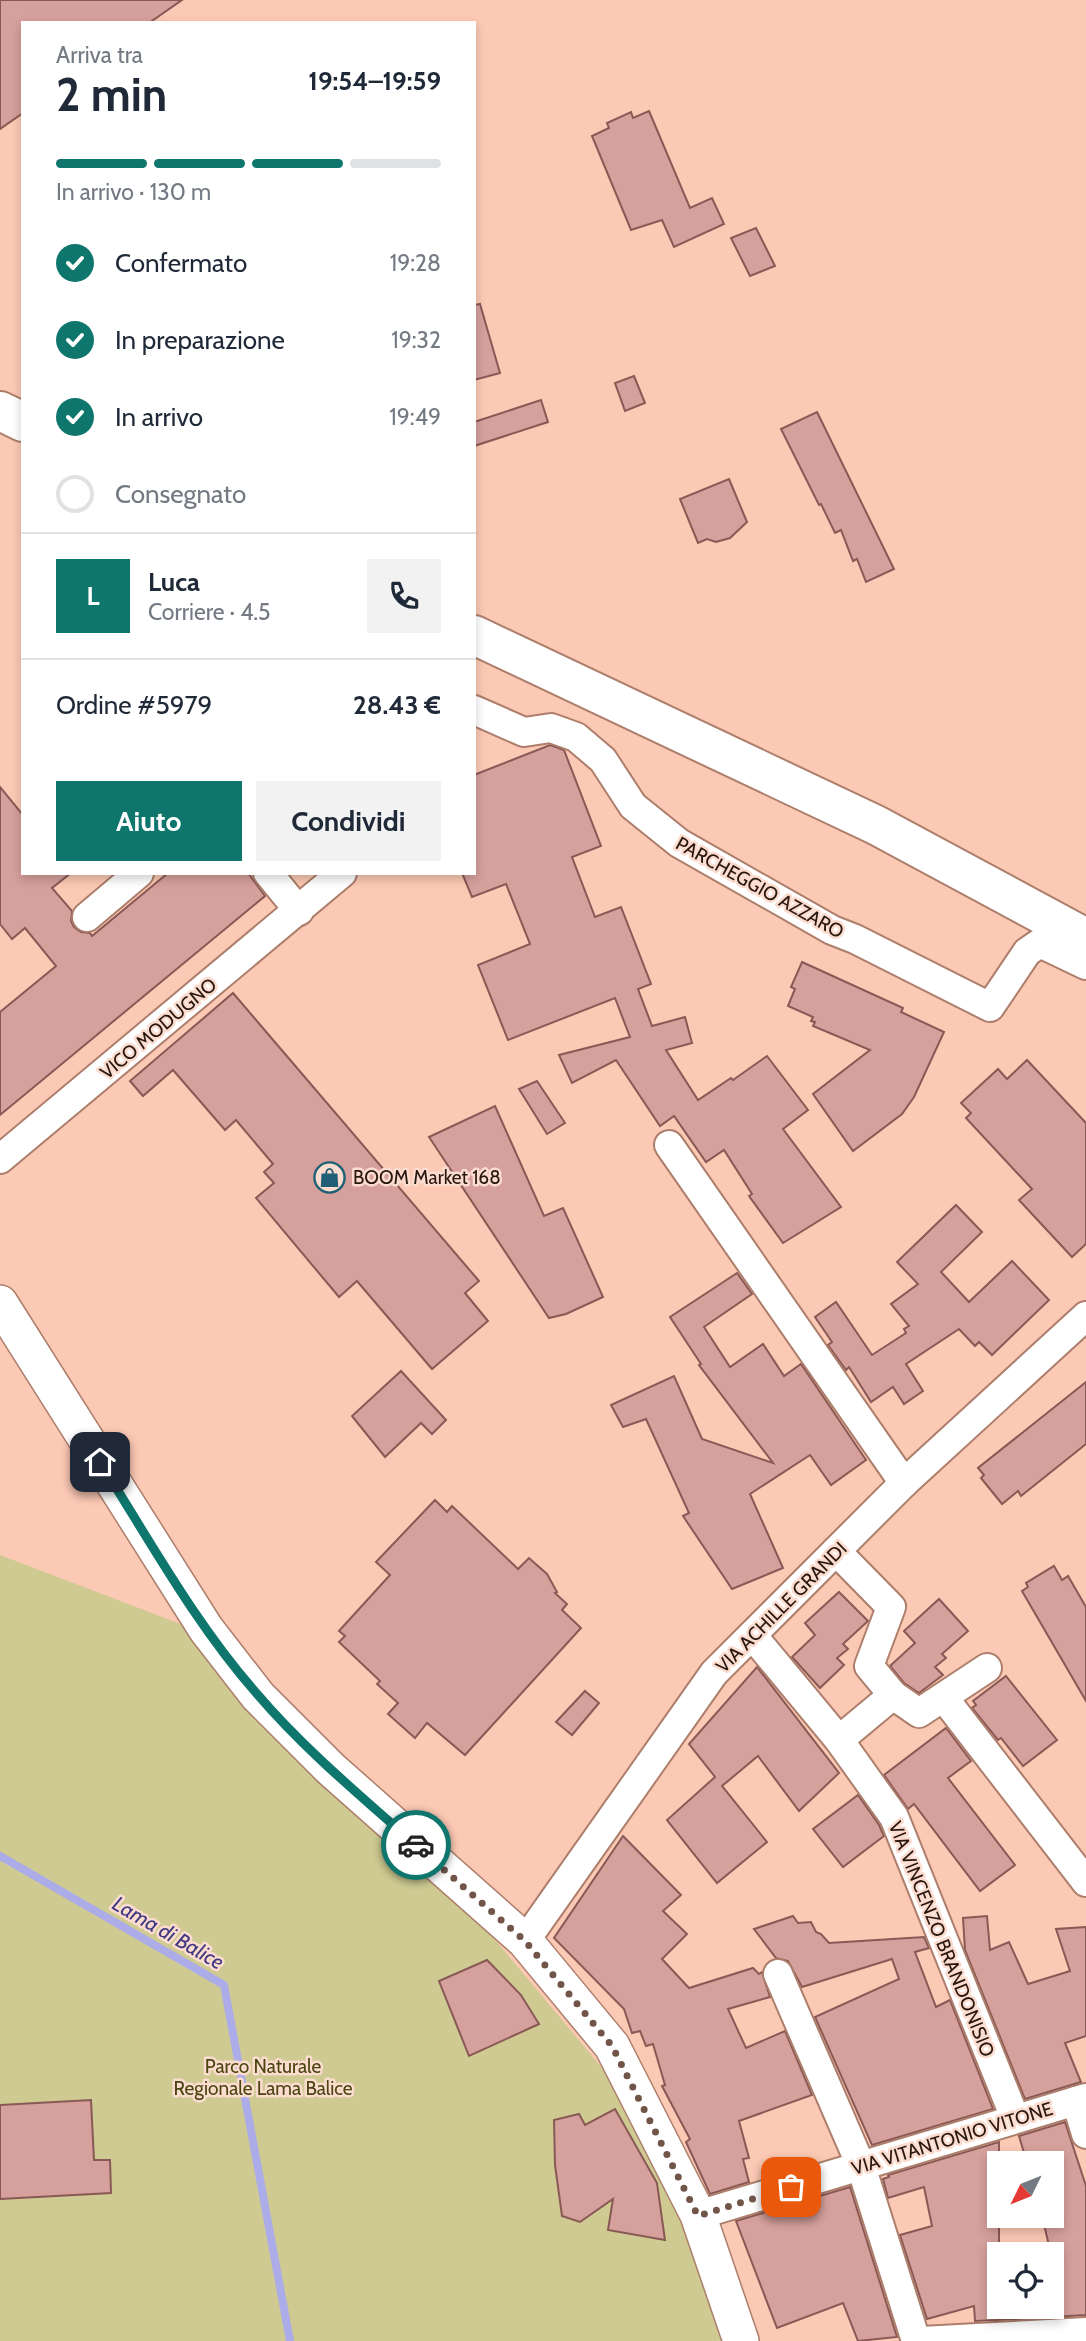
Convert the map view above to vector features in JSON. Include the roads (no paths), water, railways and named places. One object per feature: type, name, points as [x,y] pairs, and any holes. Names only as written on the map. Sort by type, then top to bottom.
[{"type":"main road","points":[[0,411],[21,421]]},
{"type":"main road","points":[[476,636],[876,825],[1086,914]]},
{"type":"main road","points":[[876,825],[1086,938]]},
{"type":"street","name":"PARCHEGGIO AZZARO","points":[[476,711],[524,732],[551,728],[576,737],[603,760],[632,806],[679,843],[831,930],[855,939],[990,1007],[1027,952],[1040,943],[1086,965]]},
{"type":"street","points":[[87,917],[137,875]]},
{"type":"street","points":[[271,875],[308,903],[340,875]]},
{"type":"street","name":"VICO MODUGNO","points":[[0,1159],[308,903]]},
{"type":"street","points":[[669,1145],[904,1483]]},
{"type":"street","points":[[0,1303],[206,1629],[258,1696],[331,1769],[525,1941],[612,2046],[698,2216],[741,2341]]},
{"type":"street","name":"VIA ACHILLE GRANDI","points":[[525,1941],[714,1673],[904,1483],[1086,1316]]},
{"type":"street","points":[[836,1551],[891,1608],[869,1665],[893,1695],[919,1713],[987,1668]]},
{"type":"street","name":"VIA VINCENZO BRANDONISIO","points":[[752,1635],[839,1740],[894,1817],[1015,2118]]},
{"type":"street","points":[[839,1740],[893,1695]]},
{"type":"street","points":[[944,1698],[1086,1882]]},
{"type":"street","points":[[778,1974],[861,2166],[919,2341],[1086,2332]]},
{"type":"street","points":[[1081,2100],[1086,2134]]},
{"type":"street","name":"VIA VITANTONIO VITONE","points":[[698,2216],[1081,2100]]},
{"type":"waterway","name":"Lama di Balice","points":[[0,1856],[224,1985],[290,2341]]},
{"type":"place","name":"BOOM Market 168","points":[[330,1177]]},
{"type":"park label","name":"Parco Naturale Regionale Lama Balice","points":[[263,2077]]}]
